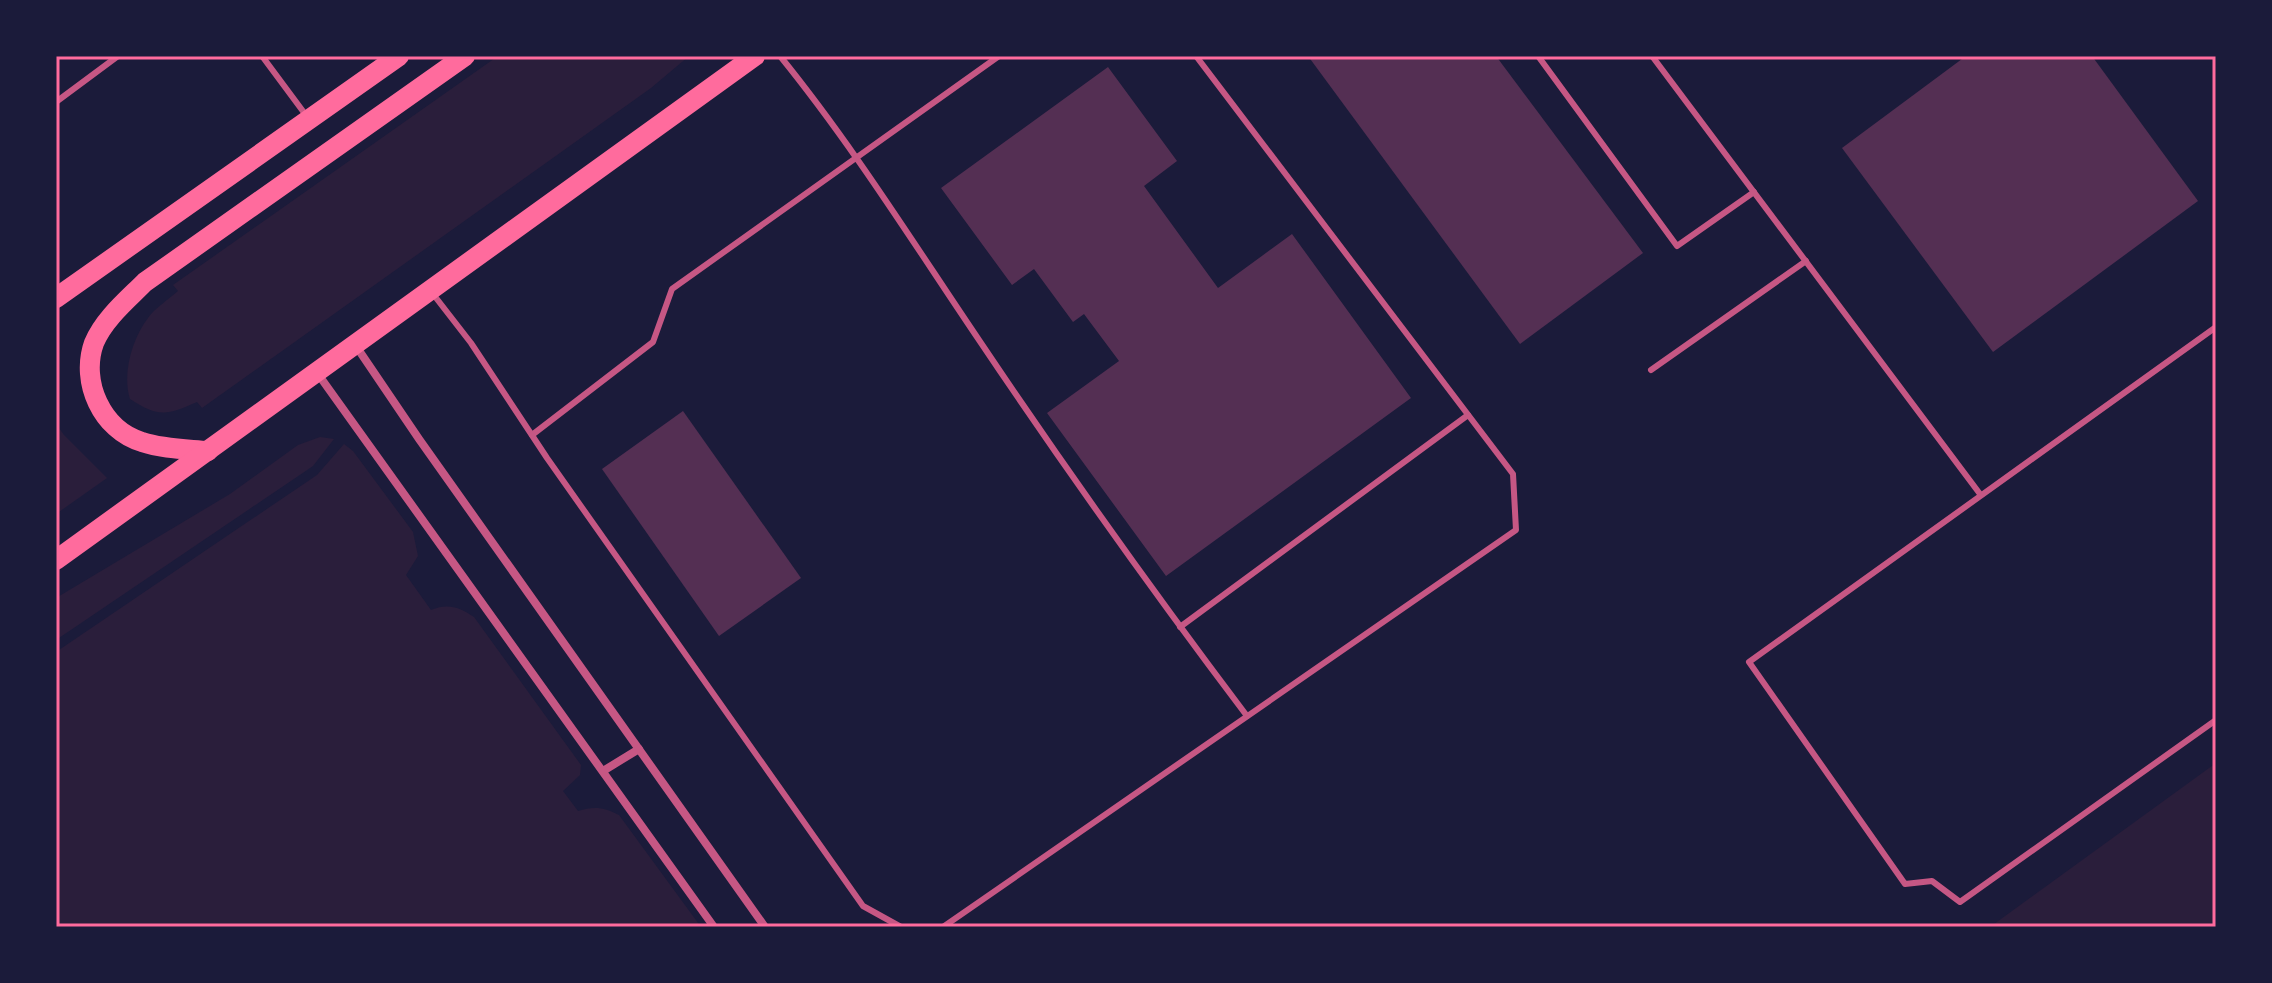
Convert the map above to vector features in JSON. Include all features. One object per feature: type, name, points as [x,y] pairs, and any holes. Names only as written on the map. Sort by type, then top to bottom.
[{"type":"main road","points":[[56,298],[399,56]]},
{"type":"main road","points":[[208,451],[173,449],[139,442],[112,425],[94,398],[89,370],[94,342],[111,317],[145,282],[465,56]]},
{"type":"main road","points":[[56,560],[755,56]]},
{"type":"street","points":[[356,346],[765,927]]},
{"type":"street","points":[[317,373],[714,927]]},
{"type":"street","points":[[603,771],[639,749]]},
{"type":"lane","points":[[56,102],[118,56]]},
{"type":"lane","points":[[262,56],[310,121]]},
{"type":"lane","points":[[780,56],[857,156],[979,341],[1180,627],[1247,716]]},
{"type":"lane","points":[[532,435],[653,342],[672,289],[999,56]]},
{"type":"lane","points":[[943,927],[1516,530],[1513,474],[1196,56]]},
{"type":"lane","points":[[1538,56],[1677,246],[1754,192]]},
{"type":"lane","points":[[1652,56],[1980,494]]},
{"type":"lane","points":[[1651,370],[1806,261]]},
{"type":"lane","points":[[430,291],[471,343],[532,435],[863,906],[901,927]]},
{"type":"lane","points":[[2216,327],[1749,662],[1905,884],[1932,881],[1960,902],[2216,720]]},
{"type":"lane","points":[[1180,627],[1468,415]]},
{"type":"shaded area","points":[[498,56],[689,56],[651,88],[202,408],[197,402],[170,412],[156,412],[130,399],[127,379],[133,346],[151,314],[178,291],[173,285]]},
{"type":"shaded area","points":[[56,424],[107,478],[56,514]]},
{"type":"shaded area","points":[[320,437],[334,439],[313,466],[56,640],[56,598],[230,494],[298,445]]},
{"type":"shaded area","points":[[344,444],[353,451],[413,532],[418,556],[406,575],[431,610],[453,607],[474,617],[581,765],[580,775],[563,791],[578,811],[599,808],[619,815],[701,927],[56,927],[56,652],[317,475]]},
{"type":"shaded area","points":[[2216,763],[2216,927],[1990,927]]},
{"type":"building","points":[[1308,56],[1496,56],[1643,253],[1520,344]]},
{"type":"building","points":[[1966,56],[2092,56],[2198,201],[1993,352],[1842,148]]},
{"type":"building","points":[[1108,67],[1177,161],[1144,186],[1218,288],[1292,234],[1411,398],[1166,576],[1047,413],[1119,361],[1084,314],[1073,322],[1034,269],[1012,285],[941,188]]},
{"type":"building","points":[[683,411],[801,578],[719,636],[602,469]]}]
